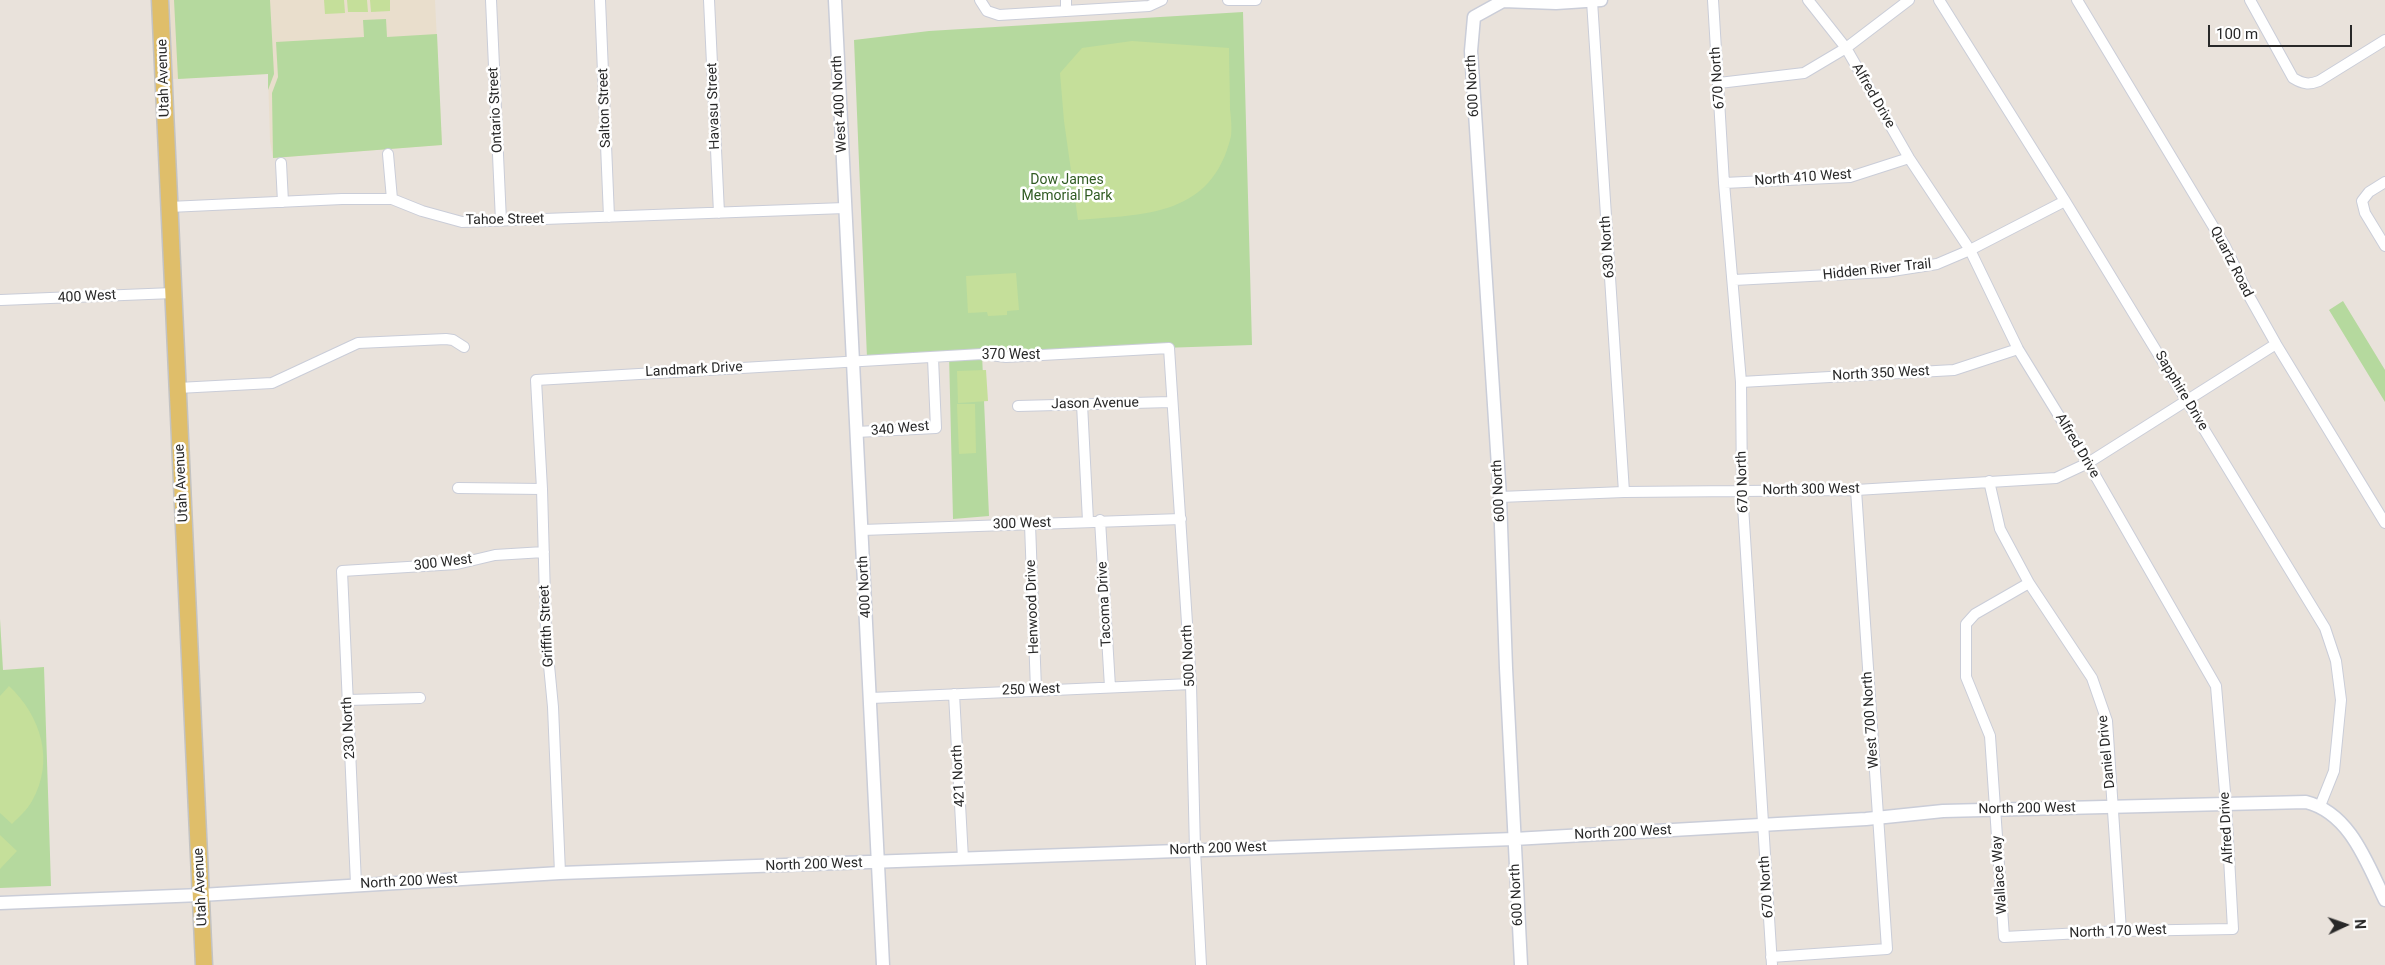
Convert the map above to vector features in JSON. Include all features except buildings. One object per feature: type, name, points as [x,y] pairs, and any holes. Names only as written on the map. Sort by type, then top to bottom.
[{"type":"main road","name":"Utah Avenue","points":[[160,0],[204,965]]},
{"type":"street","name":"Ontario Street","points":[[491,0],[501,221]]},
{"type":"street","name":"Salton Street","points":[[600,0],[609,217]]},
{"type":"street","name":"Havasu Street","points":[[709,0],[718,213]]},
{"type":"street","name":"West 400 North","points":[[835,0],[845,208]]},
{"type":"street","points":[[980,0],[987,12],[992,14],[1066,11],[1149,3],[1162,0]]},
{"type":"street","points":[[1066,0],[1066,11]]},
{"type":"street","points":[[1230,0],[1256,0]]},
{"type":"street","name":"670 North","points":[[1713,0],[1724,183],[1734,280],[1741,382],[1742,490],[1772,961]]},
{"type":"street","name":"Alfred Drive","points":[[1808,0],[1846,48],[1909,158],[1970,250],[2018,349],[2088,464],[2216,686],[2226,804],[2233,929]]},
{"type":"street","points":[[1719,83],[1804,74],[1846,48],[1909,0]]},
{"type":"street","name":"Sapphire Drive","points":[[1939,0],[2065,201],[2325,628],[2336,662],[2341,700],[2339,737],[2334,772],[2320,806]]},
{"type":"street","name":"Quartz Road","points":[[2077,0],[2225,246],[2248,296],[2276,344],[2385,523]]},
{"type":"street","points":[[2250,0],[2293,78],[2302,84],[2311,84],[2319,81],[2385,40]]},
{"type":"street","name":"600 North","points":[[1521,965],[1500,497],[1471,51],[1474,17],[1503,1],[1556,3],[1596,1]]},
{"type":"street","name":"630 North","points":[[1596,1],[1624,492]]},
{"type":"street","points":[[388,154],[392,199]]},
{"type":"street","name":"North 410 West","points":[[1724,183],[1850,177],[1909,158]]},
{"type":"street","points":[[281,163],[283,202]]},
{"type":"street","points":[[2385,182],[2369,192],[2362,201],[2365,213],[2385,246]]},
{"type":"street","name":"Tahoe Street","points":[[169,207],[392,199],[422,211],[462,222],[845,208]]},
{"type":"street","name":"Hidden River Trail","points":[[1734,280],[1886,272],[1937,264],[1970,250],[2065,201]]},
{"type":"street","name":"400 North","points":[[845,208],[883,965]]},
{"type":"street","name":"400 West","points":[[1,300],[173,293]]},
{"type":"street","points":[[178,388],[272,382],[358,343],[446,338],[464,347]]},
{"type":"street","name":"North 300 West","points":[[1500,497],[1624,492],[1856,490],[2056,478],[2088,464],[2276,344]]},
{"type":"street","name":"370 West","points":[[852,361],[992,354],[1006,357],[1169,348]]},
{"type":"street","name":"500 North","points":[[1169,348],[1171,402],[1181,519],[1191,684],[1195,850],[1201,965]]},
{"type":"street","name":"North 350 West","points":[[1741,382],[1954,370],[2018,349]]},
{"type":"street","name":"340 West","points":[[856,432],[936,428],[933,358]]},
{"type":"street","name":"Landmark Drive","points":[[536,380],[852,361]]},
{"type":"street","name":"Griffith Street","points":[[536,380],[542,489],[546,634],[553,706],[560,873]]},
{"type":"street","name":"Jason Avenue","points":[[1018,406],[1171,402]]},
{"type":"street","points":[[1082,404],[1088,521]]},
{"type":"street","name":"Daniel Drive","points":[[1989,481],[2000,529],[2029,583],[2092,678],[2107,721],[2121,931]]},
{"type":"street","points":[[458,488],[542,489]]},
{"type":"street","name":"West 700 North","points":[[1772,961],[1887,949],[1856,490]]},
{"type":"street","name":"300 West","points":[[862,530],[1100,520],[1181,519]]},
{"type":"street","name":"Tacoma Drive","points":[[1100,520],[1110,687]]},
{"type":"street","name":"Henwood Drive","points":[[1030,524],[1036,690]]},
{"type":"street","name":"300 West","points":[[342,571],[456,564],[495,555],[544,552]]},
{"type":"street","name":"230 North","points":[[342,571],[356,884]]},
{"type":"street","name":"Wallace Way","points":[[2004,937],[1990,736],[1966,678],[1966,624],[1975,614],[2029,583]]},
{"type":"street","name":"250 West","points":[[871,698],[1191,684]]},
{"type":"street","name":"421 North","points":[[954,694],[963,859]]},
{"type":"street","points":[[348,700],[420,698]]},
{"type":"street","name":"North 200 West","points":[[0,903],[201,895],[560,873],[879,863],[1514,838],[1877,818],[1942,811],[2306,802],[2320,806]]},
{"type":"street","points":[[2320,806],[2356,840],[2385,900]]},
{"type":"street","name":"North 170 West","points":[[2004,937],[2121,931],[2233,929]]},
{"type":"shaded area","points":[[170,0],[435,0],[442,145],[273,158],[270,141],[268,74],[173,79]]},
{"type":"green space","points":[[174,0],[270,0],[274,74],[268,90],[268,74],[178,79]]},
{"type":"green space","points":[[324,0],[344,0],[345,13],[325,14]]},
{"type":"green space","points":[[347,0],[367,0],[368,12],[348,12]]},
{"type":"green space","points":[[370,0],[390,0],[390,11],[371,12]]},
{"type":"green space","name":"Dow James Memorial Park","points":[[1243,12],[1252,345],[982,354],[989,516],[953,519],[949,354],[867,358],[854,40],[929,31]]},
{"type":"green space","points":[[386,19],[387,37],[437,34],[442,145],[273,158],[272,93],[278,77],[276,42],[364,37],[363,20]]},
{"type":"green space","points":[[1132,41],[1229,48],[1231,136],[1222,163],[1208,182],[1192,197],[1172,206],[1151,212],[1078,220],[1064,121],[1060,73],[1082,48]]},
{"type":"green space","points":[[1016,273],[1019,310],[1007,311],[1007,315],[988,316],[987,312],[968,313],[966,276]]},
{"type":"green space","points":[[2343,301],[2385,370],[2385,402],[2329,310]]},
{"type":"green space","points":[[986,370],[988,401],[958,403],[957,371]]},
{"type":"green space","points":[[957,404],[975,404],[976,453],[959,454]]},
{"type":"green space","points":[[0,619],[3,670],[44,667],[51,886],[0,888]]},
{"type":"green space","points":[[9,686],[29,711],[36,725],[43,755],[43,770],[39,786],[30,804],[12,824],[0,813],[0,696]]},
{"type":"green space","points":[[0,835],[17,851],[0,869]]}]
